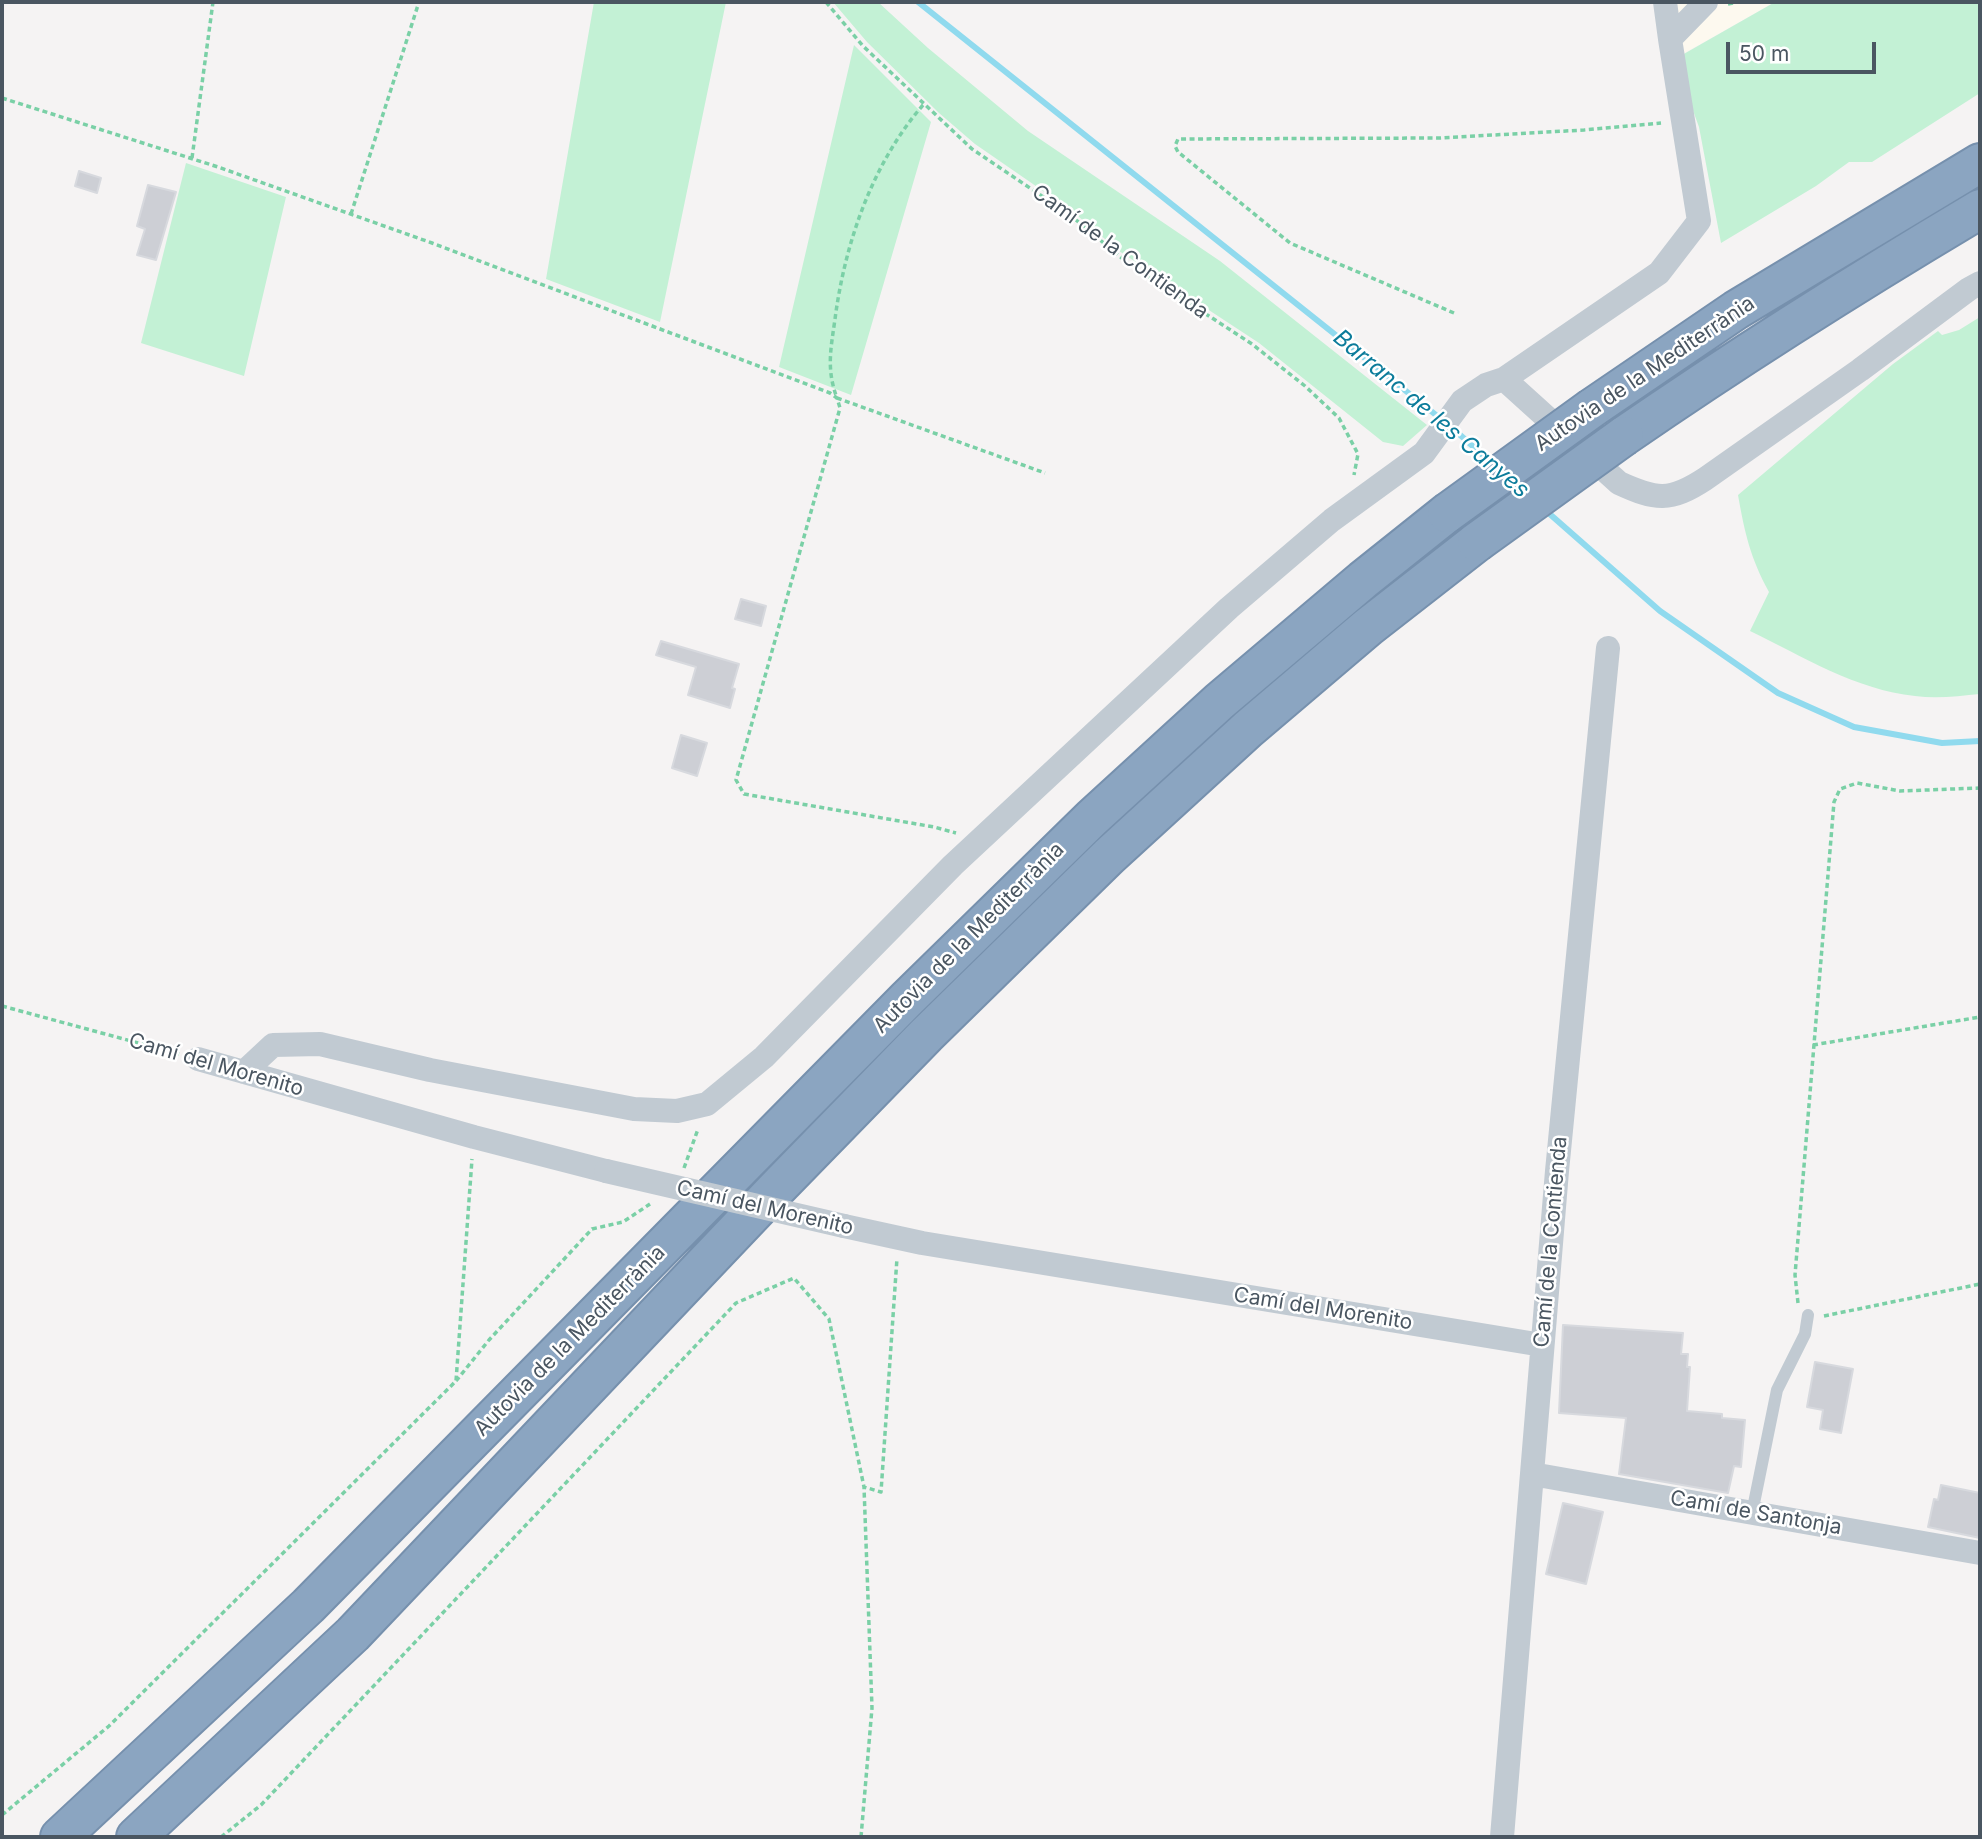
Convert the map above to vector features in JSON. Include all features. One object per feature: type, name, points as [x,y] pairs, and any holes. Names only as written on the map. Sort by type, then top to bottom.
[{"type":"highway","name":"Autovia de la Mediterrània","points":[[60,1837],[308,1606],[907,999],[1092,818],[1220,701],[1447,513],[1592,408],[1736,310],[1980,163]]},
{"type":"highway","name":"Autovia de la Mediterrània","points":[[136,1837],[353,1634],[926,1035],[1109,856],[1248,729],[1368,627],[1477,542],[1624,436],[1720,370],[1980,209]]},
{"type":"street","points":[[244,1072],[273,1045],[320,1044],[430,1070],[634,1109],[677,1111],[707,1104],[764,1057],[977,842],[1229,608],[1332,520],[1424,453],[1462,401],[1486,385],[1504,379],[1659,273],[1699,221],[1665,2]]},
{"type":"street","points":[[1670,39],[1706,2]]},
{"type":"street","points":[[1504,379],[1619,483],[1641,493],[1663,497],[1685,493],[1980,283]]},
{"type":"street","name":"Camí de la Contienda","points":[[1502,1837],[1557,1171],[1608,648]]},
{"type":"street","name":"Camí del Morenito","points":[[198,1059],[474,1137],[606,1171],[898,1238],[1542,1345]]},
{"type":"street","name":"Camí de Santonja","points":[[1532,1474],[1980,1553]]},
{"type":"lane","points":[[1752,1513],[1777,1390],[1805,1334],[1808,1315]]},
{"type":"path","points":[[192,158],[213,2]]},
{"type":"path","points":[[351,214],[419,2]]},
{"type":"path","name":"Camí de la Contienda","points":[[826,2],[863,46],[972,149],[1070,215],[1129,264],[1252,344],[1305,386],[1339,418],[1358,454],[1354,477]]},
{"type":"path","points":[[2,98],[192,158],[351,214],[837,398],[1045,473]]},
{"type":"path","points":[[923,105],[909,122],[879,171],[850,238],[840,281],[829,358],[830,380],[840,408],[736,779],[744,794],[934,827],[963,834],[977,842]]},
{"type":"path","points":[[1454,313],[1290,243],[1178,152],[1175,146],[1178,139],[1439,138],[1683,121]]},
{"type":"path","points":[[1980,788],[1900,790],[1857,783],[1840,789],[1834,802],[1795,1275],[1798,1302],[1808,1315],[1819,1318],[1980,1284]]},
{"type":"path","name":"Camí del Morenito","points":[[2,1006],[198,1059]]},
{"type":"path","points":[[1813,1045],[1980,1017]]},
{"type":"path","points":[[676,1176],[686,1166],[707,1104]]},
{"type":"path","points":[[456,1381],[474,1137]]},
{"type":"path","points":[[2,1815],[108,1726],[456,1381],[489,1340],[592,1228],[623,1222],[649,1206],[658,1196]]},
{"type":"path","points":[[864,1487],[881,1492],[898,1238]]},
{"type":"path","points":[[221,1837],[261,1805],[736,1303],[794,1278],[829,1319],[864,1487],[872,1708],[862,1837]]},
{"type":"shaded area","points":[[1656,2],[1775,2],[1665,64]]},
{"type":"green space","points":[[594,2],[726,2],[660,322],[546,279]]},
{"type":"green space","points":[[833,2],[878,2],[928,48],[1028,131],[1220,261],[1427,425],[1403,446],[1383,442],[1259,343],[1119,251],[1072,211],[975,144],[939,113],[867,42]]},
{"type":"green space","points":[[1775,2],[1980,2],[1980,93],[1872,162],[1849,162],[1816,186],[1721,243],[1682,55]]},
{"type":"green space","points":[[854,45],[931,122],[851,395],[779,367]]},
{"type":"green space","points":[[186,163],[286,197],[244,376],[141,343]]},
{"type":"green space","points":[[1980,317],[1980,694],[1923,697],[1893,693],[1830,671],[1750,631],[1769,592],[1749,545],[1738,495],[1893,364],[1938,331],[1942,335],[1959,330]]},
{"type":"building","points":[[79,171],[101,178],[97,193],[75,186]]},
{"type":"building","points":[[148,185],[176,192],[156,260],[137,255],[145,229],[137,226]]},
{"type":"building","points":[[741,599],[766,606],[761,626],[735,619]]},
{"type":"building","points":[[661,641],[739,664],[730,708],[688,695],[696,667],[656,655]]},
{"type":"building","points":[[681,735],[707,743],[697,776],[672,768]]},
{"type":"building","points":[[1563,1325],[1683,1333],[1681,1354],[1688,1354],[1687,1367],[1690,1367],[1687,1411],[1722,1414],[1722,1418],[1745,1420],[1741,1467],[1734,1466],[1728,1493],[1619,1474],[1626,1418],[1559,1413]]},
{"type":"building","points":[[1815,1362],[1853,1369],[1841,1433],[1820,1429],[1823,1410],[1807,1407]]},
{"type":"building","points":[[1941,1485],[1980,1493],[1980,1538],[1928,1527],[1934,1499],[1938,1500]]},
{"type":"building","points":[[1563,1503],[1603,1512],[1586,1584],[1546,1574]]},
{"type":"waterway","name":"Barranc de les Canyes","points":[[918,2],[1441,419]]},
{"type":"waterway","name":"Barranc de les Canyes","points":[[1450,426],[1494,465]]},
{"type":"waterway","name":"Barranc de les Canyes","points":[[1544,509],[1660,611],[1778,693],[1854,727],[1942,743],[1980,741]]}]
